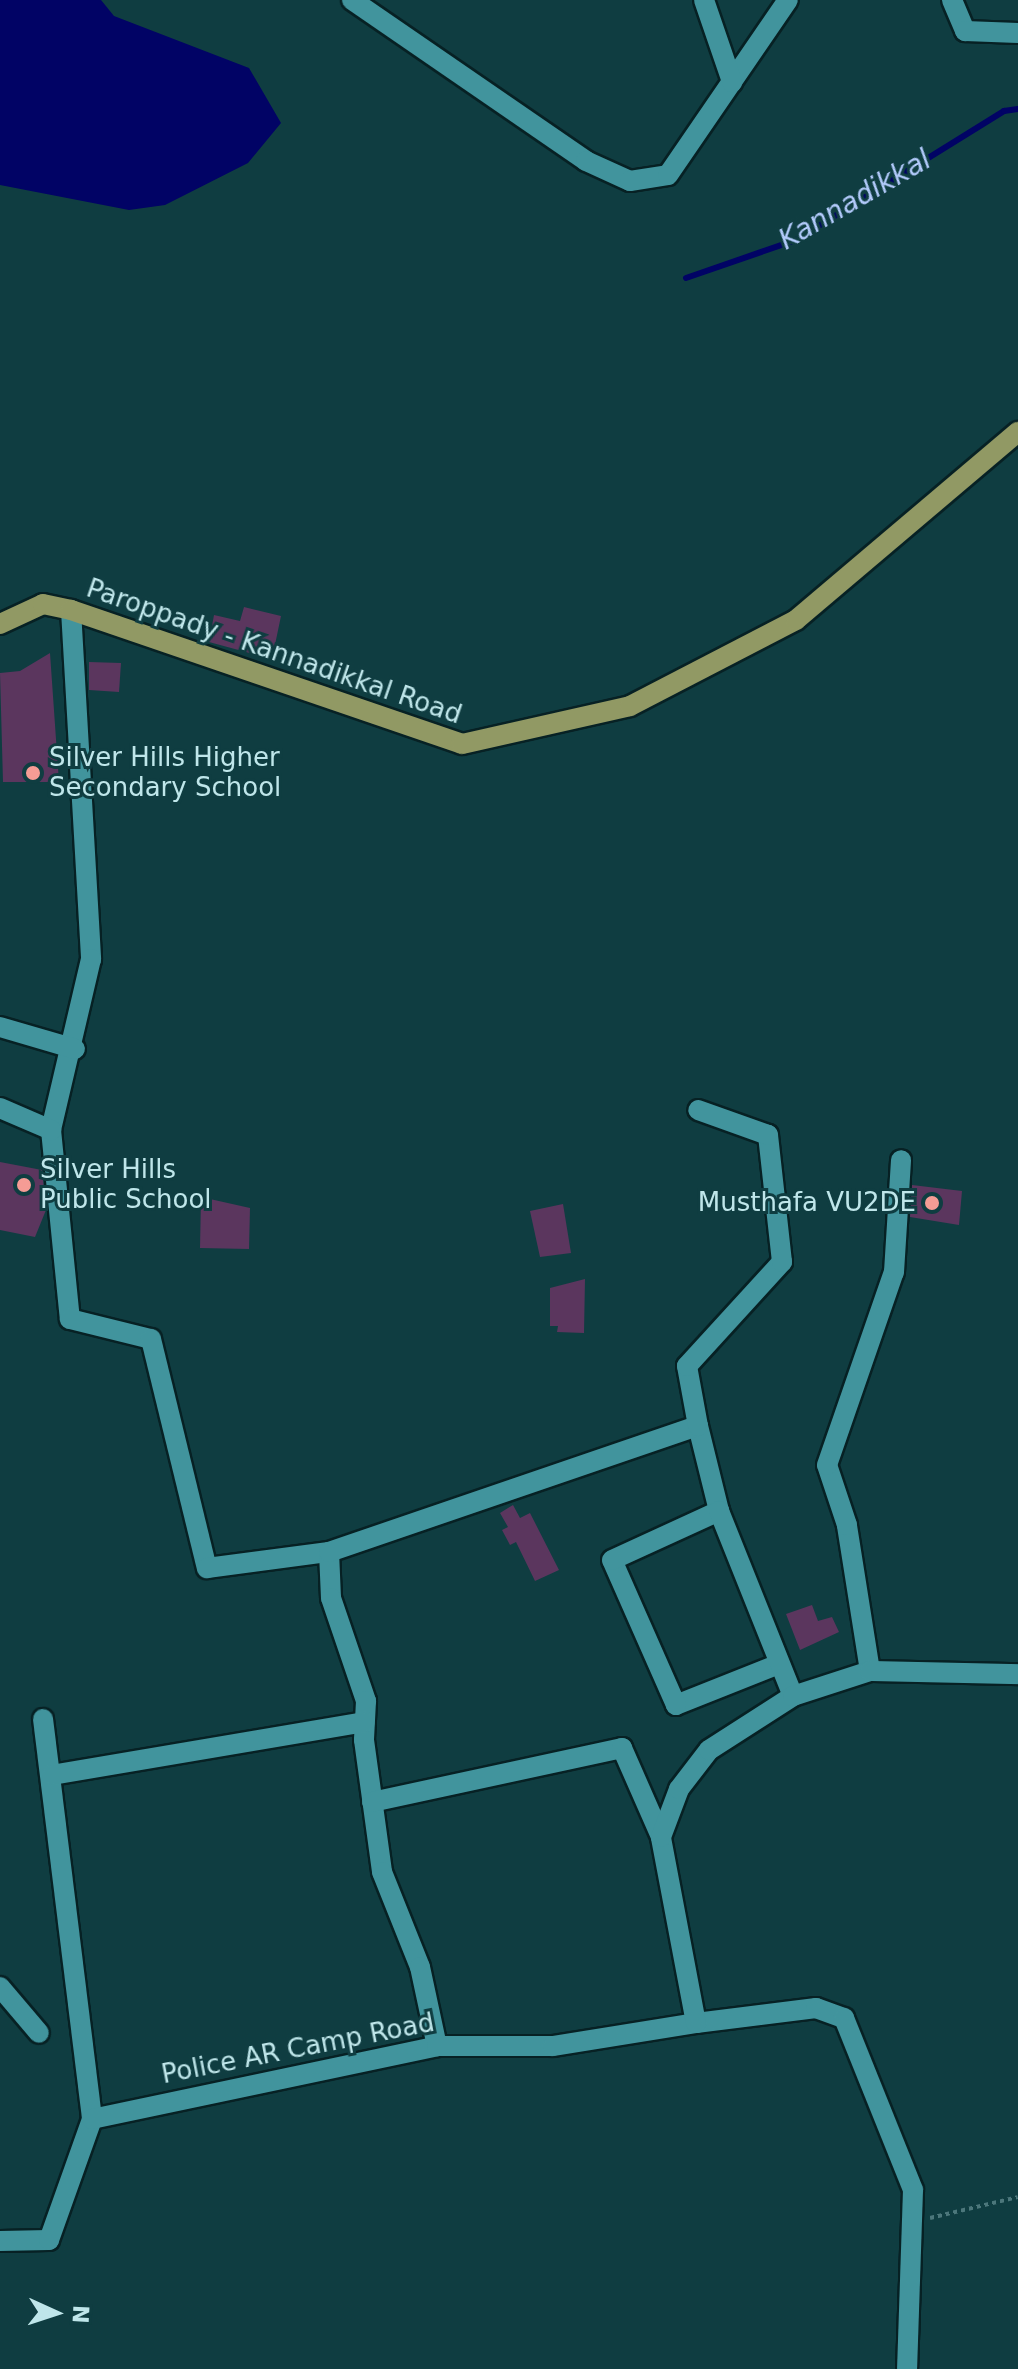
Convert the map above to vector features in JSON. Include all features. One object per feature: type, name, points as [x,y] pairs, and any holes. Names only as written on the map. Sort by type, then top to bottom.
[{"type":"main road","name":"Paroppady - Kannadikkal Road","points":[[0,624],[43,604],[71,610],[462,744],[630,706],[796,620],[1018,432]]},
{"type":"street","points":[[704,0],[732,82]]},
{"type":"street","points":[[359,2],[586,161],[630,181],[668,175],[788,0]]},
{"type":"street","points":[[952,0],[965,31],[1018,33]]},
{"type":"street","points":[[71,610],[91,959],[75,1049],[51,1130],[70,1319],[151,1339],[207,1568],[329,1552],[698,1426]]},
{"type":"street","points":[[0,1027],[75,1049]]},
{"type":"street","points":[[0,1108],[51,1130]]},
{"type":"street","points":[[698,1110],[768,1135],[782,1262],[687,1366],[719,1511],[793,1696]]},
{"type":"street","points":[[870,1671],[847,1525],[827,1465],[894,1272],[901,1160]]},
{"type":"street","points":[[719,1511],[612,1560],[676,1705],[779,1664]]},
{"type":"street","points":[[329,1552],[331,1598],[366,1701],[372,1802],[382,1872],[420,1967],[437,2046]]},
{"type":"street","points":[[661,1837],[679,1789],[709,1750],[793,1696],[870,1671],[1018,1674]]},
{"type":"street","points":[[0,2241],[49,2240],[92,2119],[43,1719]]},
{"type":"street","points":[[52,1775],[365,1722]]},
{"type":"street","points":[[372,1802],[622,1748],[661,1837],[696,2023]]},
{"type":"street","points":[[0,1987],[39,2033]]},
{"type":"street","name":"Police AR Camp Road","points":[[92,2119],[437,2046],[553,2046],[816,2008],[844,2018],[907,2168],[916,2221],[907,2369]]},
{"type":"path","points":[[916,2221],[1018,2197]]},
{"type":"shaded area","points":[[0,0],[101,0],[114,16],[249,68],[281,123],[248,163],[165,205],[129,210],[0,185]]},
{"type":"building","points":[[244,607],[281,616],[272,659],[209,642],[214,615],[240,621]]},
{"type":"building","points":[[50,653],[59,782],[3,782],[0,673],[20,671]]},
{"type":"building","points":[[89,662],[121,663],[119,692],[89,690]]},
{"type":"building","name":"Silver Hills Public School","points":[[0,1162],[42,1170],[46,1210],[35,1237],[0,1230]]},
{"type":"building","name":"Musthafa VU2DE","points":[[912,1185],[962,1191],[959,1225],[910,1217]]},
{"type":"building","points":[[201,1197],[250,1208],[249,1249],[200,1248]]},
{"type":"building","points":[[563,1204],[571,1253],[540,1257],[530,1211]]},
{"type":"building","points":[[585,1279],[584,1333],[557,1332],[558,1326],[550,1326],[550,1288]]},
{"type":"building","points":[[513,1505],[520,1518],[530,1513],[559,1570],[535,1581],[516,1542],[510,1545],[502,1530],[508,1527],[500,1513]]},
{"type":"building","points":[[812,1605],[818,1621],[832,1617],[839,1632],[800,1650],[786,1614]]},
{"type":"waterway","name":"Kannadikkal","points":[[686,278],[796,240],[1004,111],[1018,109]]},
{"type":"place","name":"Silver Hills Higher Secondary School","points":[[33,773]]},
{"type":"place","name":"Silver Hills Public School","points":[[24,1185]]},
{"type":"place","name":"Musthafa VU2DE","points":[[932,1203]]}]
